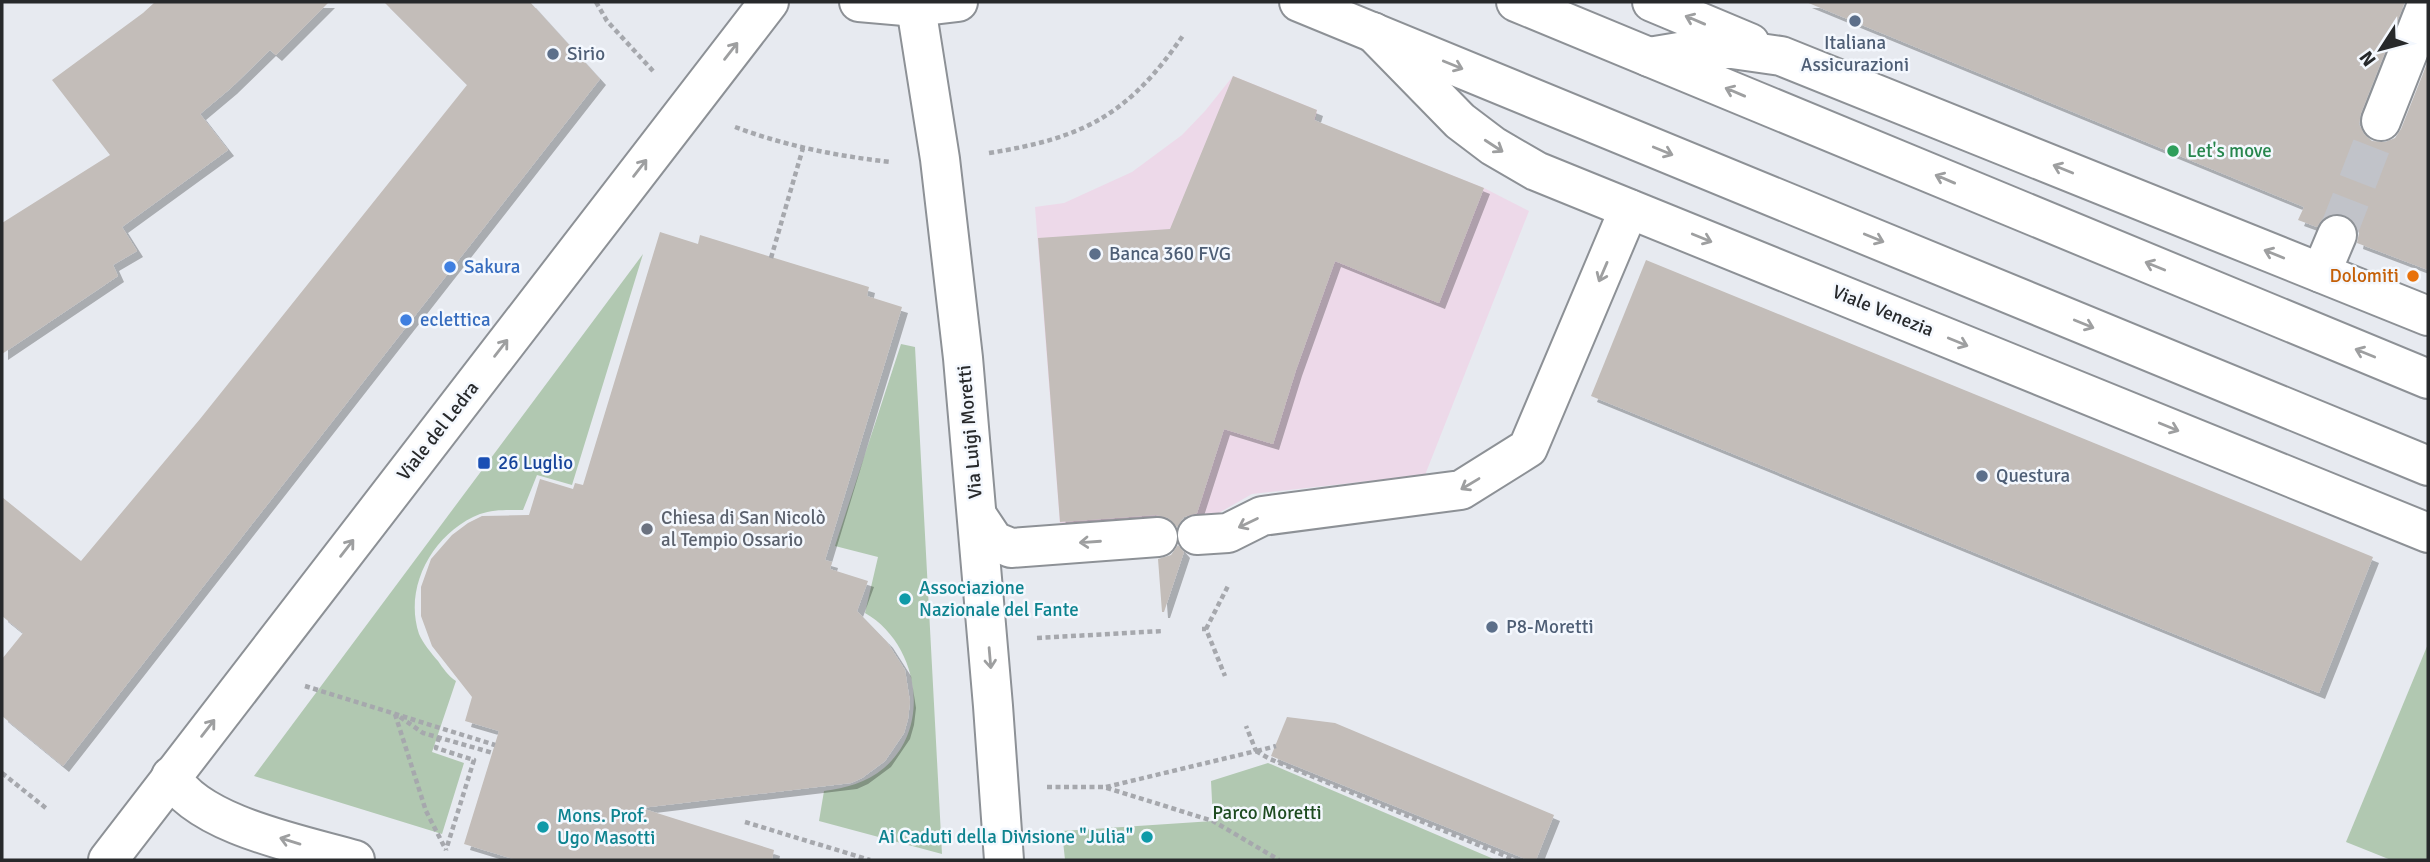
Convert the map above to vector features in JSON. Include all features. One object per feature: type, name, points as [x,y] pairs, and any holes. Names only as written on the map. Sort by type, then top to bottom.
[{"type":"main road","name":"Viale del Ledra","points":[[108,860],[769,2]]},
{"type":"main road","points":[[859,2],[916,7],[958,2]]},
{"type":"main road","name":"Viale Venezia","points":[[1299,2],[2428,466]]},
{"type":"main road","points":[[1516,2],[2428,379]]},
{"type":"main road","points":[[1652,2],[2428,316]]},
{"type":"main road","points":[[2381,121],[2428,2]]},
{"type":"main road","name":"Via Luigi Moretti","points":[[916,7],[940,159],[963,358],[1004,860]]},
{"type":"main road","name":"Viale Venezia","points":[[1373,32],[1460,121],[1493,146],[1536,171],[2428,533]]},
{"type":"main road","points":[[1649,57],[1697,49],[1732,49],[1781,56]]},
{"type":"main road","points":[[1197,535],[1228,533],[1262,516],[1461,491],[1528,448],[1629,209]]},
{"type":"main road","points":[[2321,273],[2337,235]]},
{"type":"main road","points":[[978,517],[994,541],[1011,548],[1158,537]]},
{"type":"main road","points":[[171,776],[177,788],[206,811],[232,823],[355,860]]},
{"type":"path","points":[[596,2],[607,21],[654,72]]},
{"type":"path","points":[[979,155],[1035,146],[1069,135],[1101,120],[1133,96],[1169,57],[1184,34]]},
{"type":"path","points":[[729,124],[803,148],[851,158],[903,164]]},
{"type":"path","points":[[771,258],[803,148]]},
{"type":"path","points":[[1225,676],[1204,629],[1235,573]]},
{"type":"path","points":[[1032,638],[1163,631]]},
{"type":"path","points":[[297,683],[495,745]]},
{"type":"path","points":[[395,713],[426,811],[446,850],[474,760],[436,748],[439,737]]},
{"type":"path","points":[[395,713],[423,733],[493,753]]},
{"type":"path","points":[[1247,726],[1256,751],[1270,759],[1376,800],[1516,860]]},
{"type":"path","points":[[1045,787],[1104,787],[1276,746]]},
{"type":"path","points":[[2,773],[47,809]]},
{"type":"path","points":[[1104,787],[1213,821],[1279,860]]},
{"type":"path","points":[[745,821],[870,860]]},
{"type":"shaded area","points":[[1233,76],[1317,110],[1315,121],[1484,188],[1529,211],[1425,475],[1252,494],[1217,514],[1060,525],[1035,207],[1064,203],[1132,172],[1182,135]]},
{"type":"green space","points":[[643,254],[572,485],[537,475],[523,510],[491,511],[464,522],[436,547],[419,580],[415,616],[419,634],[427,648],[456,681],[432,752],[464,763],[442,834],[254,776]]},
{"type":"green space","points":[[901,344],[915,347],[942,854],[819,821],[824,791],[870,778],[884,768],[899,751],[909,731],[913,709],[913,686],[907,664],[897,644],[883,627],[865,613],[878,557],[835,546]]},
{"type":"green space","points":[[2428,644],[2428,860],[2391,860],[2346,842]]},
{"type":"green space","name":"Parco Moretti","points":[[1268,763],[1496,860],[1065,860],[1062,831],[1213,821],[1211,781]]},
{"type":"building","points":[[155,2],[329,2],[276,55],[270,50],[200,114],[228,150],[122,227],[137,251],[113,265],[118,276],[2,354],[2,223],[110,155],[52,80]]},
{"type":"building","points":[[384,2],[530,2],[600,79],[63,766],[2,716],[2,659],[23,633],[2,616],[2,497],[81,561],[200,419],[467,85]]},
{"type":"building","points":[[1806,2],[2405,2],[2359,124],[2364,134],[2372,141],[2385,142],[2395,138],[2428,61],[2428,270],[2357,243],[2359,233],[2355,222],[2346,215],[2334,213],[2323,218],[2317,227],[2298,220],[2304,207]]},
{"type":"building","points":[[1233,76],[1317,110],[1314,120],[1484,188],[1439,303],[1335,261],[1273,444],[1224,429],[1197,513],[1184,517],[1177,527],[1168,518],[1156,515],[1060,522],[1038,238],[1170,229]]},
{"type":"building","name":"Chiesa di San Nicolò al Tempio Ossario","points":[[660,232],[698,244],[700,235],[869,287],[867,296],[902,307],[825,560],[832,562],[830,569],[868,581],[857,611],[887,642],[905,670],[910,702],[908,719],[904,733],[885,761],[851,783],[641,808],[774,850],[772,860],[517,860],[464,844],[499,731],[465,721],[472,697],[432,646],[421,616],[421,587],[431,559],[452,535],[468,523],[482,516],[529,515],[540,479],[573,489],[575,483],[583,485]]},
{"type":"building","name":"Questura","points":[[1646,260],[2373,557],[2319,693],[1591,396]]},
{"type":"building","points":[[1178,545],[1184,552],[1162,612],[1158,559],[1171,555]]},
{"type":"building","points":[[1287,717],[1335,723],[1554,815],[1536,860],[1528,860],[1271,756]]},
{"type":"tunnel","points":[[2337,235],[2381,121]]},
{"type":"place","name":"Italiana Assicurazioni","points":[[1855,21]]},
{"type":"place","name":"Sirio","points":[[553,54]]},
{"type":"place","name":"Let's move","points":[[2173,151]]},
{"type":"place","name":"Banca 360 FVG","points":[[1095,254]]},
{"type":"place","name":"Sakura","points":[[450,267]]},
{"type":"place","name":"Dolomiti","points":[[2413,276]]},
{"type":"place","name":"eclettica","points":[[406,320]]},
{"type":"place","name":"26 Luglio","points":[[484,463]]},
{"type":"place","name":"Questura","points":[[1982,476]]},
{"type":"place","name":"Chiesa di San Nicolò al Tempio Ossario","points":[[647,529]]},
{"type":"place","name":"Associazione Nazionale del Fante","points":[[905,599]]},
{"type":"place","name":"P8-Moretti","points":[[1492,627]]},
{"type":"place","name":"Mons. Prof. Ugo Masotti","points":[[543,827]]},
{"type":"place","name":"Ai Caduti della Divisione \"Julia\"","points":[[1147,837]]}]
